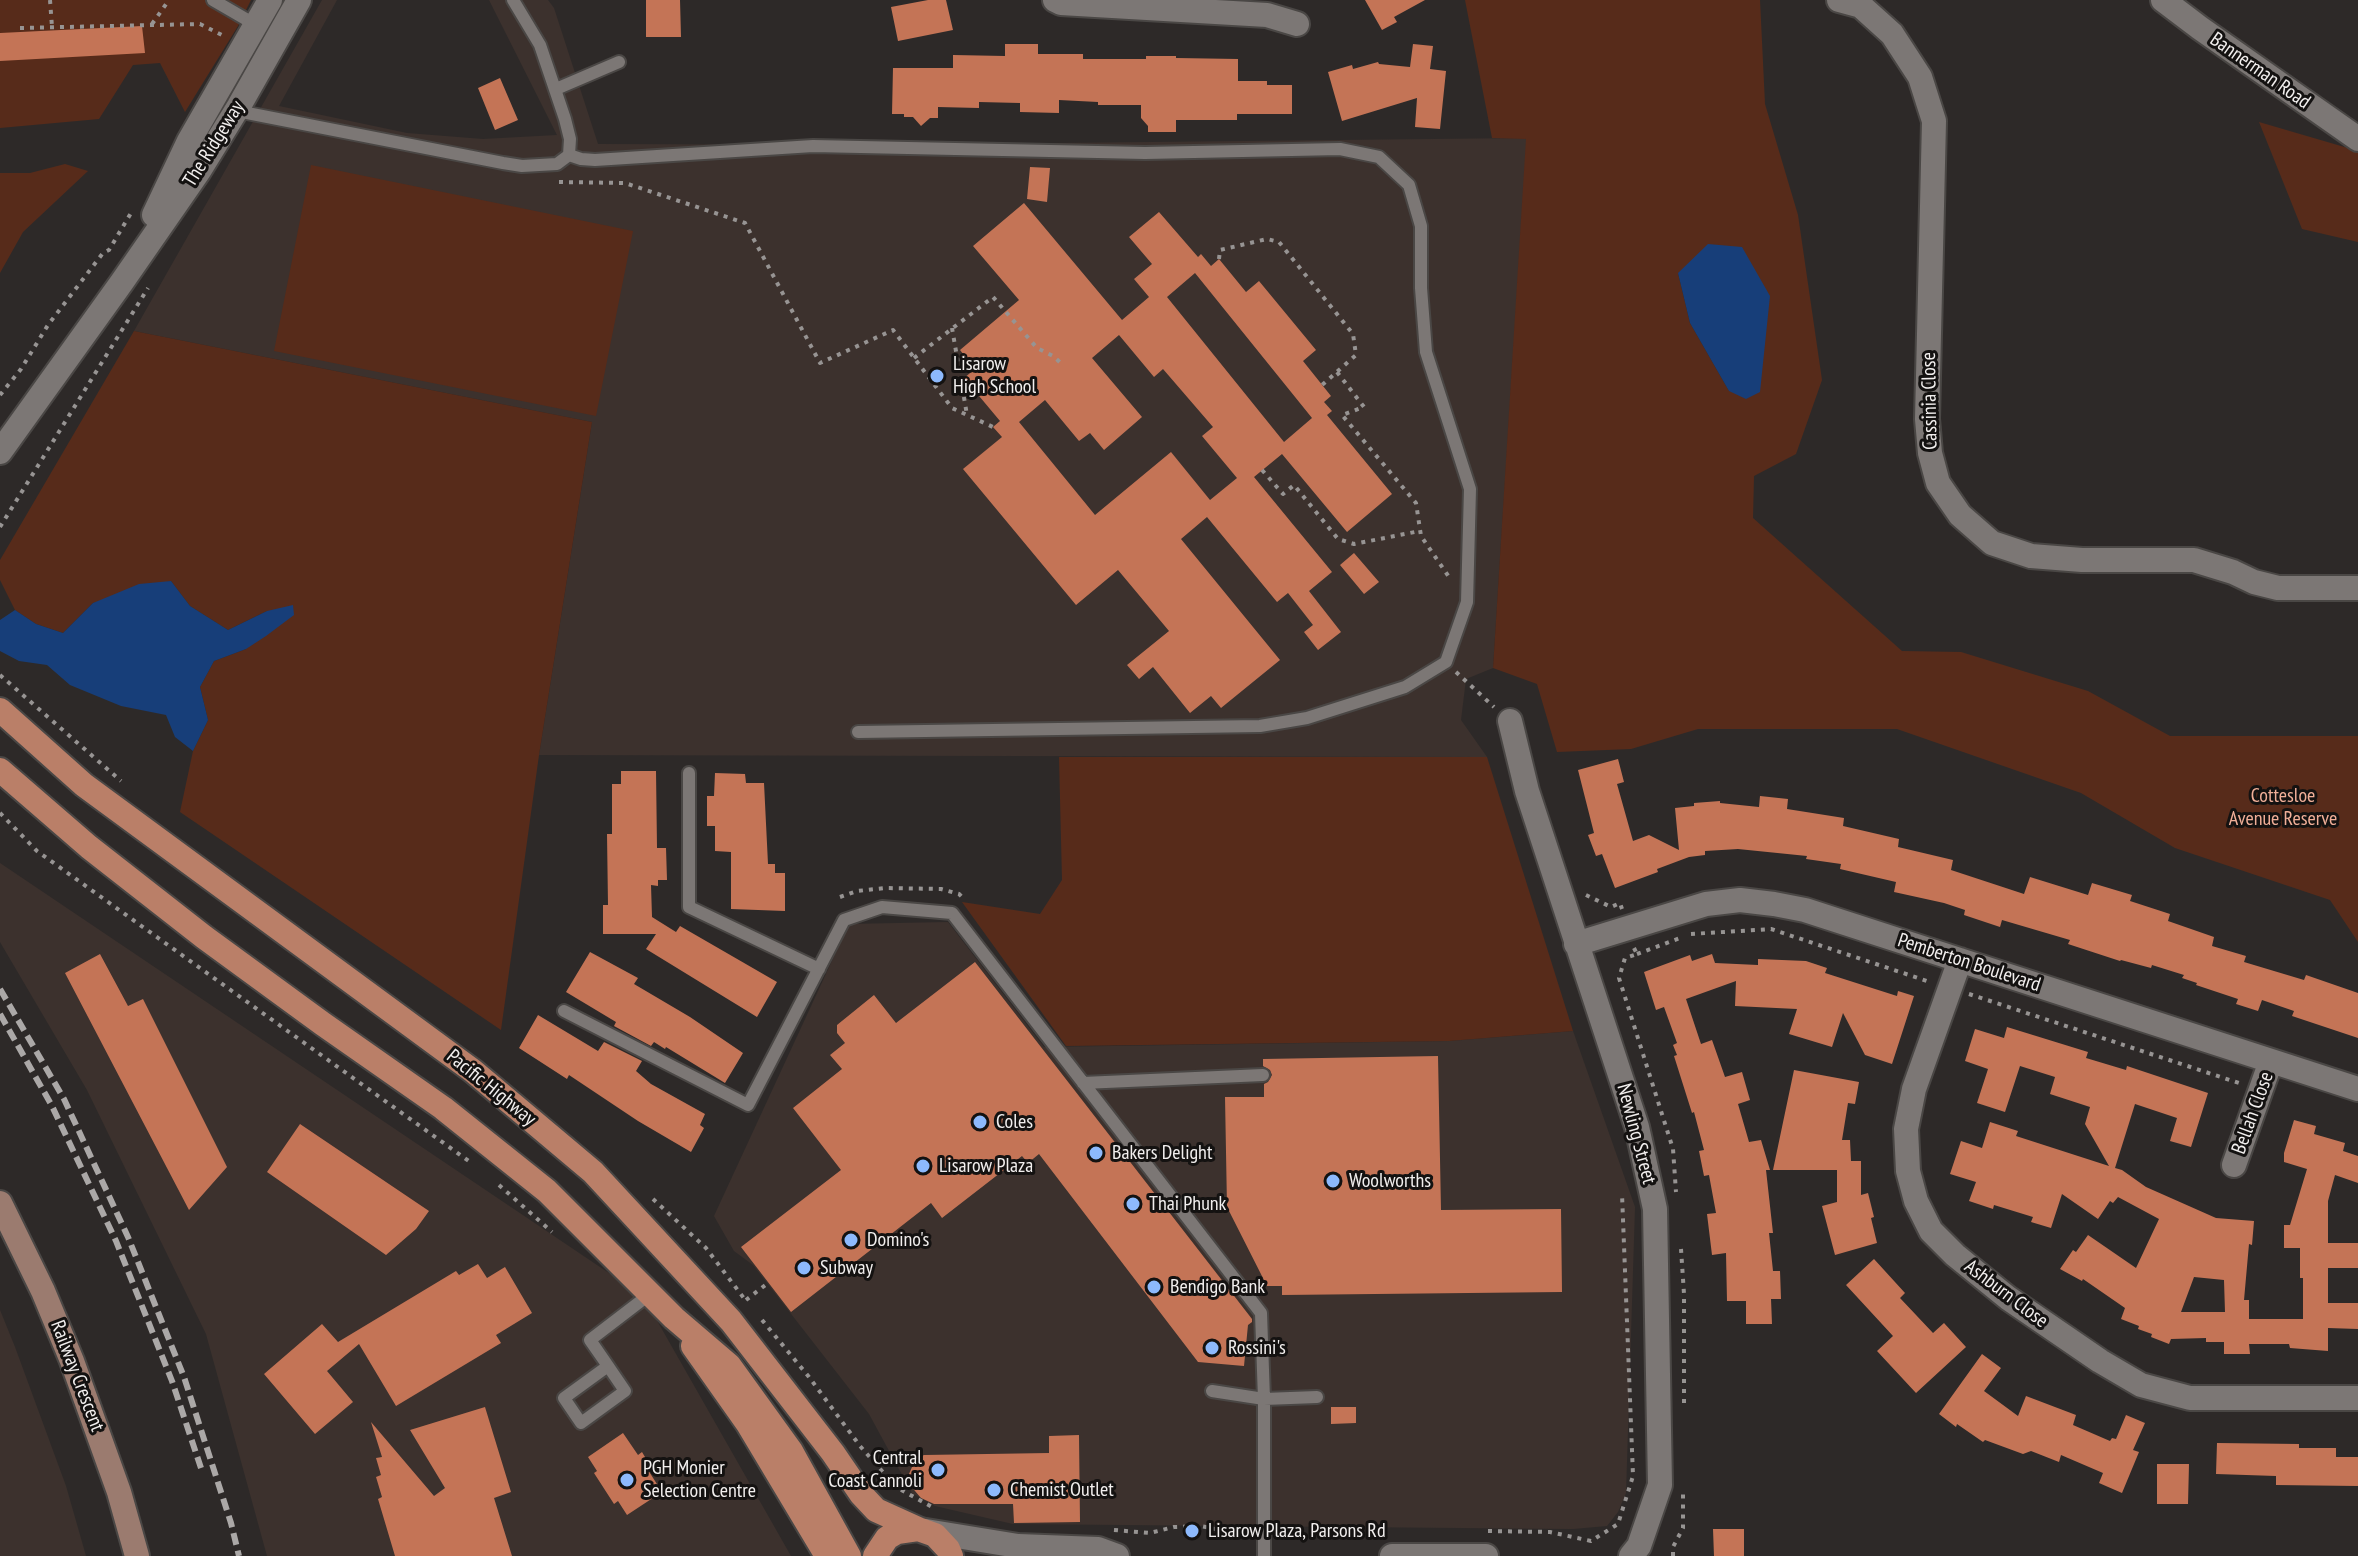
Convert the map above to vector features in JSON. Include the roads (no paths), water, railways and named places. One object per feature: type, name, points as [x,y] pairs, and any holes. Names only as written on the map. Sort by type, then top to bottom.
[{"type":"main road","name":"Pacific Highway","points":[[0,710],[84,785],[473,1071],[593,1172],[731,1321],[876,1510],[927,1523]]},
{"type":"main road","points":[[0,770],[89,847],[204,937],[443,1108],[547,1191],[674,1318],[729,1365],[791,1451],[849,1556]]},
{"type":"main road","name":"Railway Crescent","points":[[0,1203],[43,1291],[72,1361],[119,1492],[137,1556]]},
{"type":"main road","points":[[674,1318],[748,1424],[827,1556]]},
{"type":"main road","points":[[875,1556],[887,1538],[927,1523],[951,1556]]},
{"type":"street","name":"The Ridgeway","points":[[122,282],[189,141],[270,0]]},
{"type":"street","name":"The Ridgeway","points":[[0,452],[199,171],[299,0]]},
{"type":"street","points":[[1055,0],[1061,3],[1267,15],[1297,24]]},
{"type":"street","name":"Cassinia Close","points":[[1839,0],[1861,6],[1892,34],[1920,77],[1934,121],[1927,419],[1930,453],[1938,483],[1960,515],[1992,543],[2031,556],[2082,560],[2194,560],[2278,588],[2358,588]]},
{"type":"street","name":"Bannerman Road","points":[[2163,0],[2358,139]]},
{"type":"street","points":[[229,71],[239,106]]},
{"type":"street","name":"Newling Street","points":[[1510,721],[1527,791],[1637,1127],[1655,1209],[1660,1485],[1639,1546],[1631,1556]]},
{"type":"street","name":"Pemberton Boulevard","points":[[1576,944],[1706,904],[1740,900],[1805,910],[2358,1089]]},
{"type":"street","name":"Ashburn Close","points":[[1960,960],[1914,1089],[1906,1129],[1908,1171],[1916,1201],[1931,1231],[2008,1298],[2141,1385],[2190,1398],[2358,1398]]},
{"type":"street","name":"Bellah Close","points":[[2234,1165],[2271,1061]]},
{"type":"street","points":[[927,1523],[1018,1546],[1098,1549],[1117,1556]]},
{"type":"street","points":[[1390,1544],[1486,1556]]},
{"type":"lane","points":[[213,0],[256,25]]},
{"type":"lane","points":[[239,106],[247,113],[522,166],[557,164],[569,155],[570,139],[539,43],[513,0]]},
{"type":"lane","points":[[556,89],[619,62]]},
{"type":"lane","points":[[569,155],[595,160],[813,146],[1145,153],[1340,149],[1379,157],[1409,185],[1421,226],[1421,288],[1426,352],[1470,489],[1466,603],[1446,662],[1391,692],[1307,718],[1260,726],[858,732]]},
{"type":"lane","points":[[689,773],[689,907],[819,969]]},
{"type":"lane","points":[[564,1011],[748,1105],[844,920],[882,907],[952,913],[1261,1313],[1264,1556]]},
{"type":"lane","points":[[1083,1083],[1263,1075]]},
{"type":"lane","points":[[608,1366],[564,1398],[581,1423],[625,1391],[608,1366],[590,1340],[650,1294]]},
{"type":"lane","points":[[1212,1391],[1264,1399],[1317,1397]]},
{"type":"water","points":[[1708,244],[1742,247],[1770,296],[1760,392],[1746,399],[1729,391],[1690,323],[1678,273]]},
{"type":"water","points":[[171,581],[190,606],[228,630],[267,611],[293,605],[294,615],[266,636],[246,649],[214,661],[200,687],[208,720],[193,751],[175,737],[166,715],[121,706],[70,685],[47,665],[19,661],[0,651],[0,620],[15,610],[36,624],[63,633],[93,603],[139,584]]},
{"type":"railway","points":[[0,989],[64,1099],[128,1237],[184,1377],[239,1556]]},
{"type":"railway","points":[[0,1014],[52,1106],[116,1241],[172,1381],[201,1468]]},
{"type":"place","name":"Lisarow High School","points":[[937,376]]},
{"type":"place","name":"Coles","points":[[980,1122]]},
{"type":"place","name":"Bakers Delight","points":[[1096,1153]]},
{"type":"place","name":"Lisarow Plaza","points":[[923,1166]]},
{"type":"place","name":"Woolworths","points":[[1333,1181]]},
{"type":"place","name":"Thai Phunk","points":[[1133,1204]]},
{"type":"place","name":"Domino's","points":[[851,1240]]},
{"type":"place","name":"Subway","points":[[804,1268]]},
{"type":"place","name":"Bendigo Bank","points":[[1154,1287]]},
{"type":"place","name":"Rossini's","points":[[1212,1348]]},
{"type":"place","name":"Central Coast Cannoli","points":[[938,1470]]},
{"type":"place","name":"PGH Monier Selection Centre","points":[[627,1480]]},
{"type":"place","name":"Chemist Outlet","points":[[994,1490]]},
{"type":"place","name":"Lisarow Plaza, Parsons Rd","points":[[1192,1531]]},
{"type":"park label","name":"Cottesloe Avenue Reserve","points":[[2283,808]]}]
